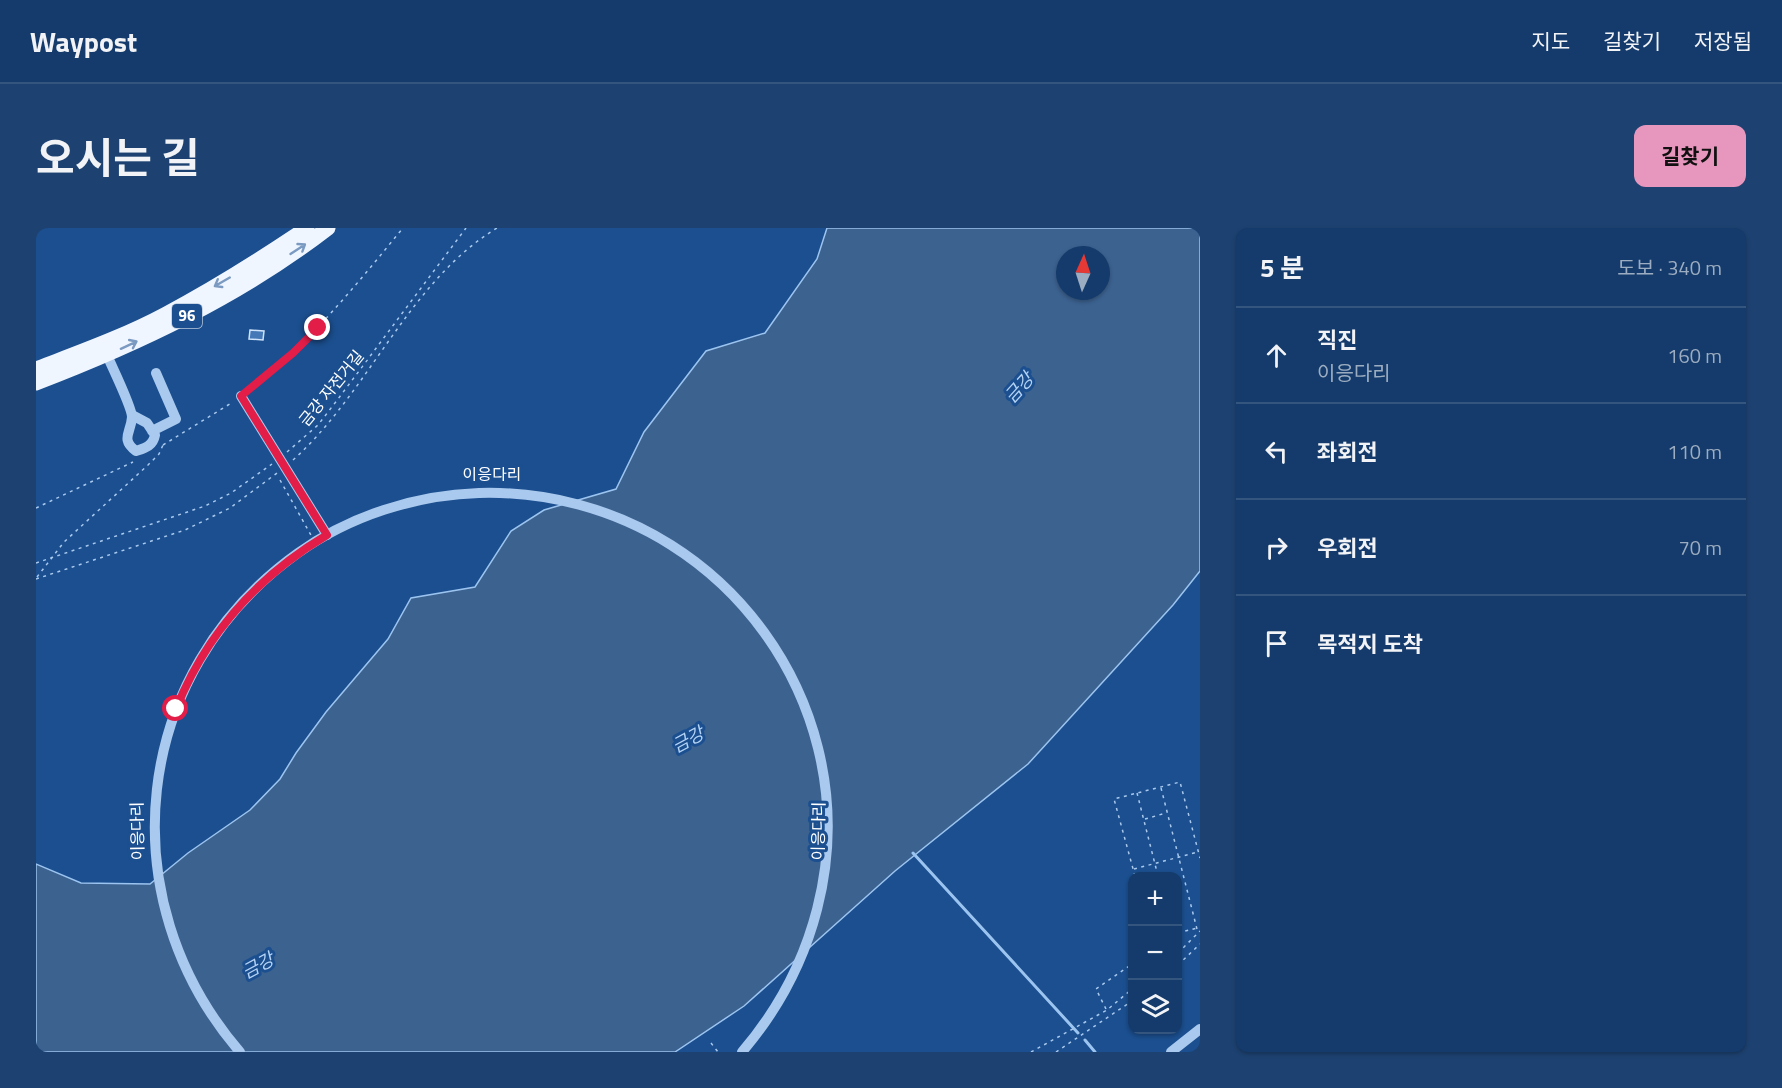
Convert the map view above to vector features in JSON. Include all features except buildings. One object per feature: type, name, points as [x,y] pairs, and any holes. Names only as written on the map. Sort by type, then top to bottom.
[{"type":"main road","name":"96","points":[[36,369],[98,345],[165,315],[247,268],[306,228]]},
{"type":"main road","name":"96","points":[[36,383],[107,356],[169,326],[252,279],[328,228]]},
{"type":"street","points":[[107,356],[132,415],[127,438],[129,445],[136,451],[148,447],[154,441],[154,435],[147,423],[132,415]]},
{"type":"street","points":[[152,431],[176,419],[156,373]]},
{"type":"street","points":[[241,396],[327,535]]},
{"type":"street","name":"이응다리","points":[[240,1052],[215,1020],[180,958],[167,921],[159,883],[155,850],[155,811],[159,772],[168,734],[181,697],[198,662],[236,609],[264,580],[294,556],[327,535],[389,508],[439,497],[472,493],[506,493],[557,499],[614,516],[667,542],[714,577],[755,620],[784,662],[799,692],[811,723],[826,789],[828,840],[822,890],[803,954],[781,1000],[742,1052]]},
{"type":"street","points":[[1170,1052],[1200,1031]]},
{"type":"path","points":[[154,450],[197,426],[241,396],[286,359],[350,294],[403,228]]},
{"type":"path","name":"금강 자전거길","points":[[283,455],[318,425],[332,408],[466,228]]},
{"type":"path","points":[[288,464],[307,448],[340,409],[435,280],[467,247],[497,228]]},
{"type":"path","points":[[36,578],[64,542],[153,460],[163,445]]},
{"type":"path","points":[[36,507],[137,460]]},
{"type":"path","points":[[36,563],[205,506],[231,493],[277,460]]},
{"type":"path","points":[[36,578],[186,530],[230,508],[284,468]]},
{"type":"path","points":[[1134,872],[1114,799],[1180,782],[1200,858]]},
{"type":"path","points":[[1161,787],[1199,932],[1182,949]]},
{"type":"path","points":[[1137,793],[1157,872]]},
{"type":"path","points":[[1144,819],[1167,813]]},
{"type":"path","points":[[1133,869],[1198,852]]},
{"type":"path","points":[[1182,932],[1197,928]]},
{"type":"path","points":[[1182,960],[1200,944]]},
{"type":"path","points":[[1107,1010],[1096,989],[1128,967]]},
{"type":"path","points":[[1031,1052],[1107,1010],[1128,992]]},
{"type":"path","points":[[1056,1052],[1106,1021],[1128,1004]]},
{"type":"path","points":[[711,1043],[718,1052]]},
{"type":"water","name":"금강","points":[[827,228],[1200,228],[1200,571],[1173,605],[1028,764],[895,871],[744,1006],[675,1052],[36,1052],[36,864],[81,883],[150,884],[188,853],[250,810],[280,779],[326,712],[388,639],[411,598],[475,587],[511,531],[544,510],[616,489],[644,432],[706,351],[765,333],[817,259]]},
{"type":"waterway","points":[[913,853],[1078,1033]]},
{"type":"waterway","points":[[1085,1040],[1095,1052]]},
{"type":"route","points":[[176,709],[205,651],[236,609],[273,572],[327,535],[241,396],[293,353],[318,328]]}]
